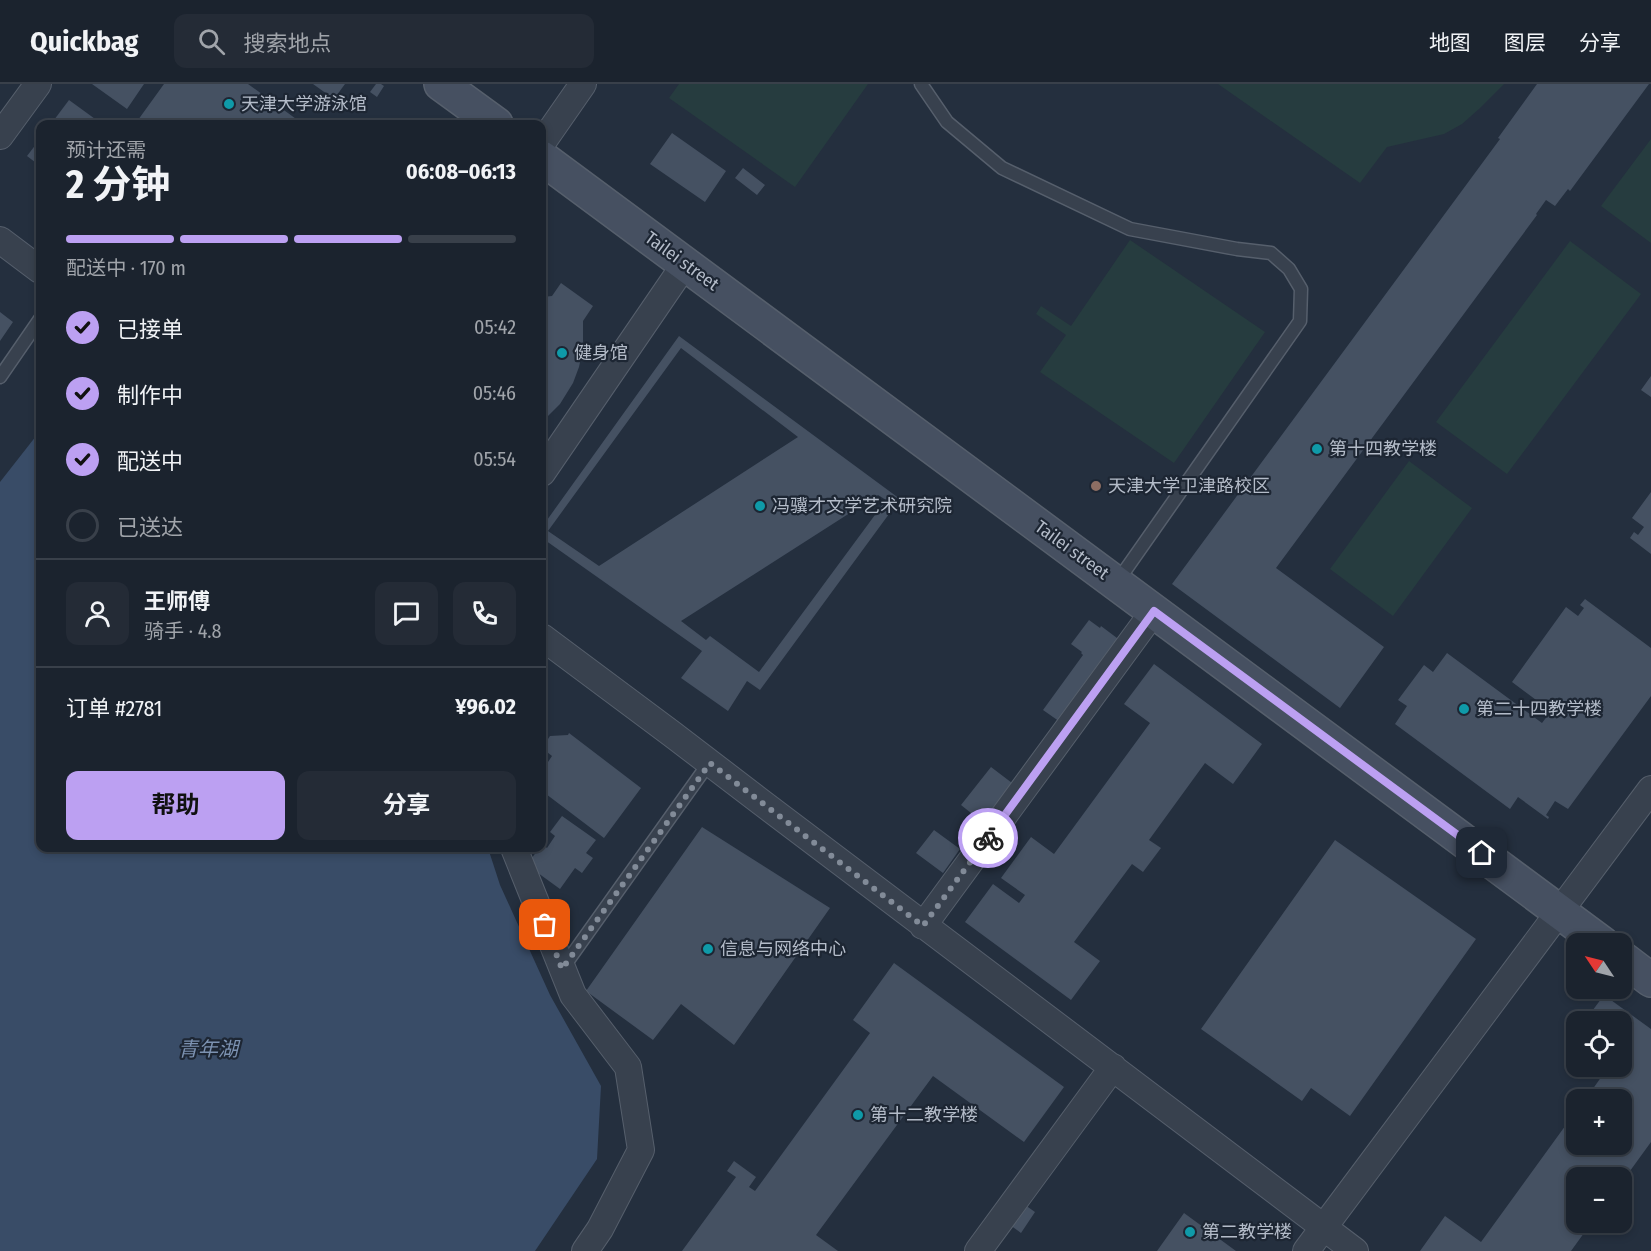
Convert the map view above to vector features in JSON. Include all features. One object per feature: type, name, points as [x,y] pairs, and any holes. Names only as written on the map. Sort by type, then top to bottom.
[{"type":"street","points":[[0,136],[38,84]]},
{"type":"street","points":[[441,84],[490,120]]},
{"type":"street","points":[[546,136],[583,84]]},
{"type":"street","name":"Tailei street","points":[[546,161],[1589,933]]},
{"type":"street","points":[[0,240],[36,267]]},
{"type":"street","points":[[546,467],[685,264]]},
{"type":"street","points":[[923,926],[1154,611]]},
{"type":"street","points":[[546,640],[1355,1251]]},
{"type":"street","points":[[1306,1251],[1651,789]]},
{"type":"street","points":[[516,852],[573,995],[628,1067],[641,1150],[600,1229],[585,1251]]},
{"type":"street","points":[[1632,966],[1651,980]]},
{"type":"street","points":[[978,1251],[1113,1068]]},
{"type":"lane","points":[[921,84],[946,122],[1002,168],[1130,229],[1237,249],[1272,253],[1289,269],[1301,289],[1300,321],[1116,583]]},
{"type":"lane","points":[[0,377],[36,325]]},
{"type":"lane","points":[[562,969],[710,763]]},
{"type":"green space","points":[[679,84],[868,84],[795,187],[669,98]]},
{"type":"green space","points":[[1218,84],[1504,84],[1462,124],[1444,134],[1387,147],[1360,183]]},
{"type":"green space","points":[[1651,139],[1651,243],[1601,206]]},
{"type":"green space","points":[[1130,240],[1265,332],[1174,463],[1040,372],[1066,335],[1036,314],[1041,306],[1071,326]]},
{"type":"green space","points":[[1570,241],[1641,294],[1507,474],[1436,422]]},
{"type":"green space","points":[[1409,461],[1472,508],[1393,616],[1330,569]]},
{"type":"water","name":"青年湖","points":[[36,436],[36,852],[489,852],[500,885],[550,995],[601,1086],[597,1159],[535,1251],[0,1251],[0,482]]},
{"type":"building","points":[[92,84],[144,84],[127,109]]},
{"type":"building","name":"天津大学游泳馆","points":[[164,84],[248,84],[298,120],[138,120]]},
{"type":"building","points":[[313,84],[345,84],[334,99]]},
{"type":"building","points":[[376,84],[384,86],[377,97],[370,92]]},
{"type":"building","name":"第十四教学楼","points":[[1537,84],[1649,84],[1570,191],[1568,189],[1555,206],[1546,200],[1276,568],[1384,647],[1340,708],[1172,584],[1500,139],[1498,138]]},
{"type":"building","points":[[69,100],[96,120],[54,120]]},
{"type":"building","points":[[672,133],[726,171],[705,202],[650,164]]},
{"type":"building","points":[[36,144],[36,163],[27,156]]},
{"type":"building","points":[[743,168],[765,185],[757,195],[735,178]]},
{"type":"building","name":"健身馆","points":[[561,283],[593,306],[583,321],[583,348],[573,383],[560,404],[546,418],[546,297],[552,296]]},
{"type":"building","points":[[0,312],[13,322],[0,341]]},
{"type":"building","name":"冯骥才文学艺术研究院","points":[[679,336],[900,499],[760,690],[747,681],[728,711],[681,678],[702,651],[546,541],[546,521]],"holes":[[[681,348],[798,437],[599,566],[548,531]],[[878,495],[886,500],[759,672],[710,636],[706,640],[681,621]]]},
{"type":"building","points":[[1651,376],[1651,397],[1641,390]]},
{"type":"building","points":[[1651,492],[1651,554],[1630,538],[1634,532],[1638,535],[1644,527],[1632,518]]},
{"type":"building","name":"第二十四教学楼","points":[[1585,599],[1651,648],[1651,696],[1568,809],[1555,801],[1546,815],[1548,819],[1518,797],[1510,809],[1395,724],[1407,706],[1398,700],[1424,665],[1433,672],[1447,653],[1542,723],[1551,711],[1512,682],[1566,607],[1578,616],[1584,608],[1580,605]]},
{"type":"building","points":[[1089,620],[1125,644],[1063,724],[1043,710],[1083,655],[1071,644]]},
{"type":"building","points":[[1154,664],[1262,744],[1233,784],[1205,763],[1149,840],[1161,848],[1143,872],[1132,864],[1074,942],[1100,961],[1071,1000],[965,922],[993,884],[1019,903],[1025,895],[1001,878],[1031,837],[1054,854],[1150,723],[1124,704]]},
{"type":"building","points":[[569,733],[641,788],[604,838],[546,794],[546,765],[552,756],[546,751],[546,742],[550,736],[568,735]]},
{"type":"building","points":[[991,767],[1016,786],[986,825],[961,805]]},
{"type":"building","points":[[562,816],[596,840],[586,853],[593,858],[582,873],[575,868],[560,889],[527,865],[536,852],[546,852],[546,847],[555,836],[550,832]]},
{"type":"building","name":"信息与网络中心","points":[[702,827],[830,908],[734,1045],[681,1004],[653,1040],[586,991]]},
{"type":"building","points":[[934,830],[960,849],[943,873],[916,853]]},
{"type":"building","points":[[1335,840],[1476,939],[1350,1116],[1311,1088],[1302,1101],[1201,1029]]},
{"type":"building","name":"第十二教学楼","points":[[894,963],[1064,1087],[1024,1142],[933,1076],[816,1235],[838,1251],[682,1251],[736,1177],[727,1171],[734,1161],[756,1177],[749,1187],[755,1191],[870,1033],[853,1020]]},
{"type":"building","points":[[1601,999],[1610,999],[1626,1011],[1592,1011]]},
{"type":"building","points":[[1632,1015],[1651,1029],[1651,1142],[1632,1168],[1566,1167],[1566,1233],[1584,1233],[1571,1251],[1420,1251],[1445,1216],[1481,1242],[1566,1125],[1566,1155],[1632,1155],[1632,1089],[1593,1089],[1601,1077],[1632,1077]]},
{"type":"building","points":[[1025,1205],[1035,1212],[1021,1233],[1010,1225]]},
{"type":"building","name":"第二教学楼","points":[[1184,1213],[1236,1251],[1157,1251]]},
{"type":"way so far","points":[[545,925],[562,969],[710,763],[923,926],[988,838]]},
{"type":"place","name":"天津大学游泳馆","points":[[229,104]]},
{"type":"place","name":"健身馆","points":[[562,353]]},
{"type":"place","name":"第十四教学楼","points":[[1317,449]]},
{"type":"place","name":"天津大学卫津路校区","points":[[1096,486]]},
{"type":"place","name":"冯骥才文学艺术研究院","points":[[760,506]]},
{"type":"place","name":"第二十四教学楼","points":[[1464,709]]},
{"type":"place","name":"信息与网络中心","points":[[708,949]]},
{"type":"place","name":"第十二教学楼","points":[[858,1115]]},
{"type":"place","name":"第二教学楼","points":[[1190,1232]]},
{"type":"route","points":[[988,838],[1154,611],[1482,853]]}]
